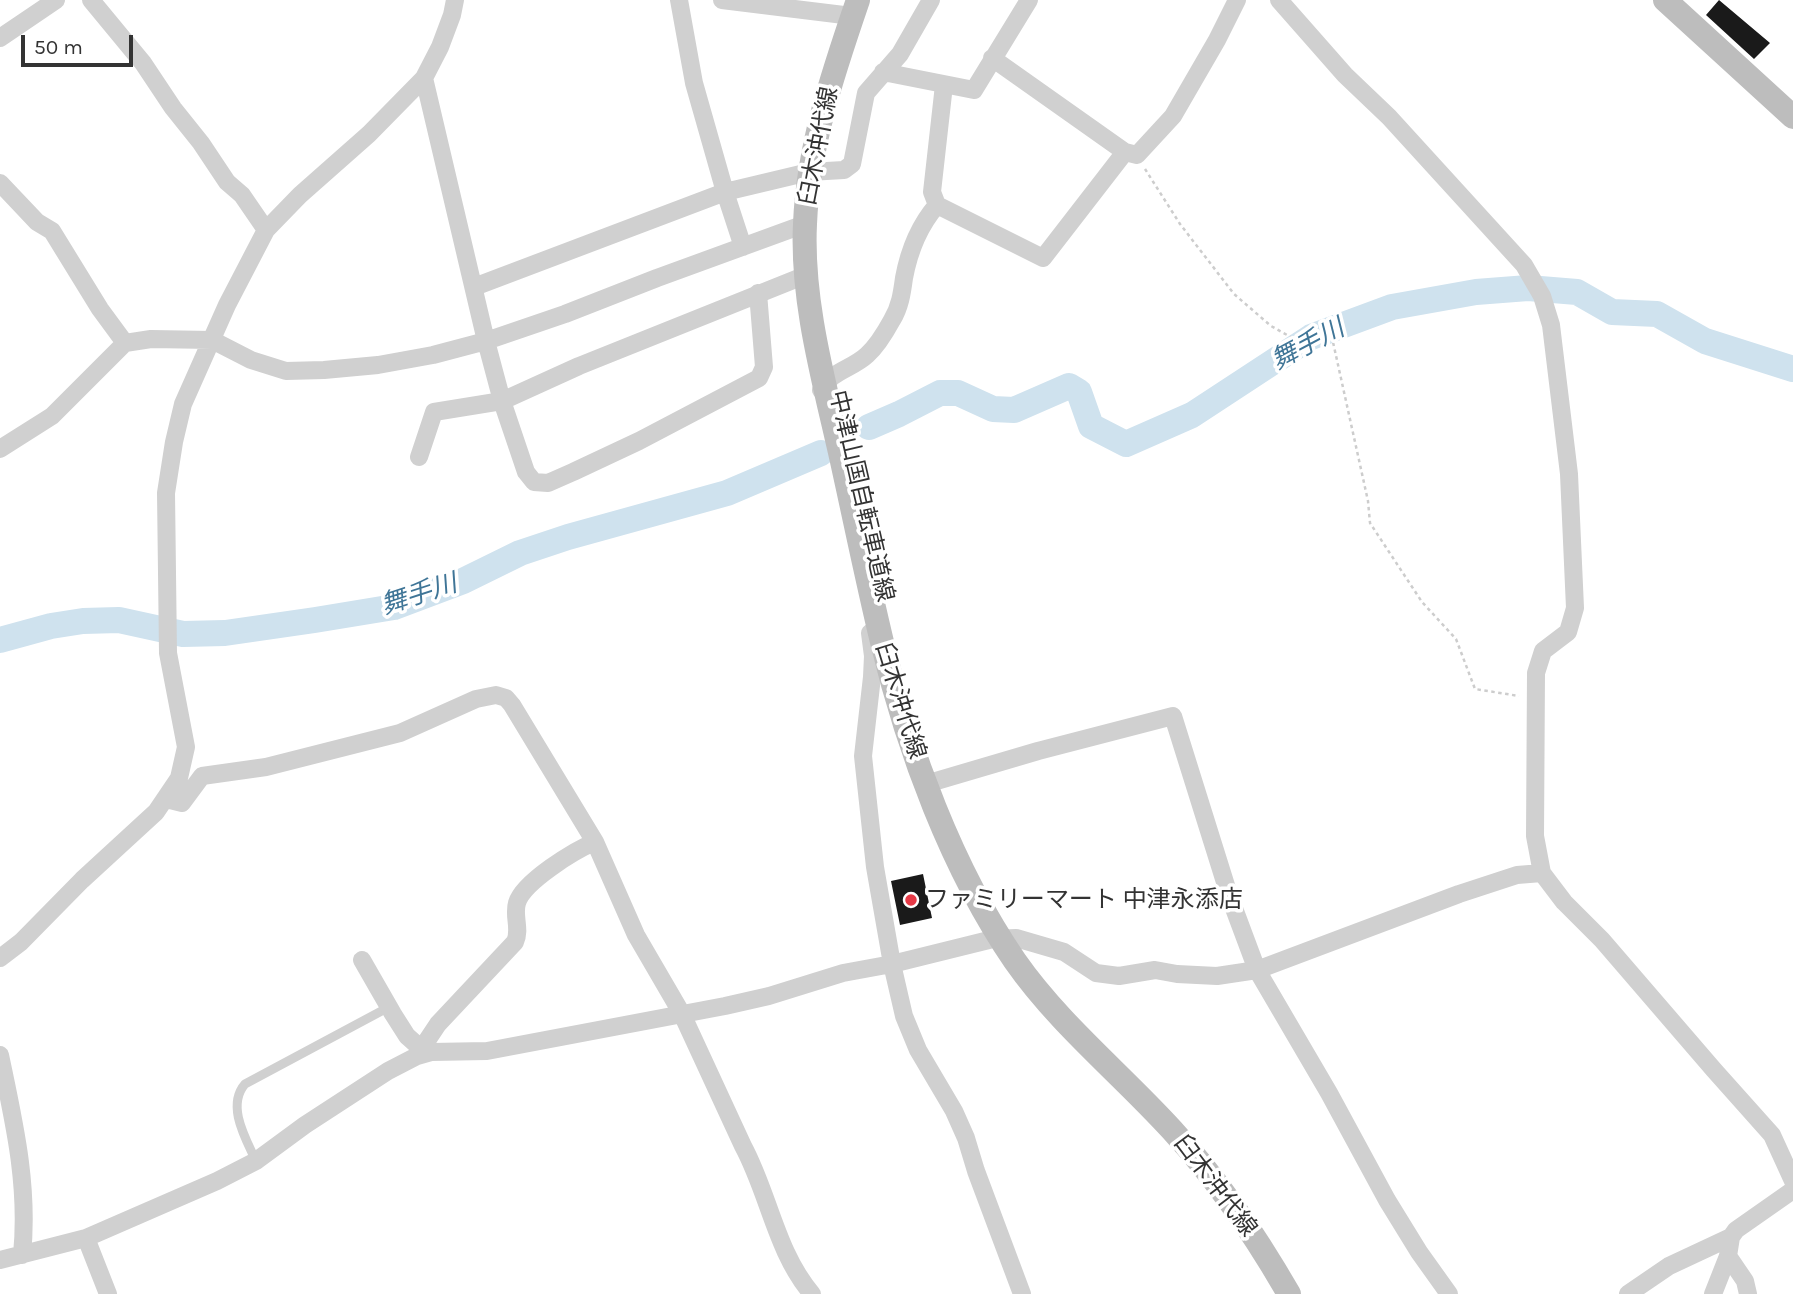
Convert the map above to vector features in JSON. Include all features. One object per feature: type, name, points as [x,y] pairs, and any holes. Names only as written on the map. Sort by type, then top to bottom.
[{"type":"main road","points":[[1665,0],[1793,117]]},
{"type":"main road","name":"臼木沖代線","points":[[855,8],[838,56],[809,172],[805,224],[806,275],[824,384],[897,699],[926,784],[966,876],[1002,940],[1042,998],[1171,1128],[1213,1178],[1253,1233],[1289,1294]]},
{"type":"street","points":[[0,38],[56,0]]},
{"type":"street","points":[[92,0],[143,64],[227,182],[242,195],[266,230]]},
{"type":"street","points":[[0,958],[21,942],[82,880],[156,812],[179,778],[186,747],[168,653],[166,493],[174,442],[184,404],[227,305],[266,230],[300,195],[369,134],[424,78],[440,47],[455,0]]},
{"type":"street","points":[[679,0],[694,83],[743,247]]},
{"type":"street","points":[[722,0],[855,8]]},
{"type":"street","points":[[474,287],[725,192],[809,172],[845,170],[852,164],[866,93],[900,54],[932,0]]},
{"type":"street","points":[[883,72],[974,90],[1029,0]]},
{"type":"street","points":[[944,85],[932,192],[937,205],[1043,258],[1131,153],[1173,116],[1237,0]]},
{"type":"street","points":[[1279,0],[1345,75],[1389,117],[1524,265],[1542,296],[1551,326],[1568,462],[1575,608],[1568,632],[1543,651],[1536,673],[1535,836],[1542,873],[1564,902],[1602,940],[1772,1135],[1793,1181]]},
{"type":"street","points":[[992,58],[1131,153]]},
{"type":"street","points":[[424,78],[485,341],[526,472],[534,482],[548,483],[639,441],[759,378],[764,367],[758,293]]},
{"type":"street","points":[[0,183],[37,222],[52,230],[100,309],[125,343]]},
{"type":"street","points":[[937,205],[926,217],[913,243],[901,300],[893,319],[867,355],[834,374],[824,384],[818,395],[818,402],[871,640],[873,656],[863,756],[876,867],[892,964],[911,1035],[954,1111],[966,1138],[1022,1294]]},
{"type":"street","points":[[0,449],[52,416],[125,343],[151,338],[212,340],[251,360],[286,371],[378,365],[433,355],[485,341],[565,314],[805,224]]},
{"type":"street","points":[[419,457],[434,412],[502,401],[579,366],[806,275]]},
{"type":"street","points":[[166,799],[182,803],[202,776],[266,767],[400,733],[476,699],[496,695],[506,698],[596,842],[636,935],[682,1014],[754,1166],[788,1256],[812,1294]]},
{"type":"street","points":[[926,784],[1038,751],[1174,716],[1228,895],[1257,970],[1329,1093],[1387,1200],[1449,1294]]},
{"type":"street","points":[[426,1054],[426,1042],[438,1024],[518,937],[515,914],[519,897],[561,860],[596,842]]},
{"type":"street","points":[[0,1260],[86,1238],[217,1181],[256,1161],[305,1125],[388,1071],[417,1056],[441,1051],[487,1051],[682,1014],[769,996],[843,973],[993,939],[1016,938],[1063,952],[1096,973],[1119,976],[1155,970],[1217,976],[1257,970],[1459,894],[1517,875],[1542,873]]},
{"type":"street","points":[[362,960],[407,1036],[426,1054]]},
{"type":"street","points":[[0,1055],[6,1114],[17,1134],[24,1205],[22,1255]]},
{"type":"street","points":[[1713,1294],[1728,1256],[1731,1237],[1736,1230],[1793,1190]]},
{"type":"street","points":[[1628,1294],[1669,1266],[1731,1237]]},
{"type":"street","points":[[86,1238],[108,1294]]},
{"type":"street","points":[[1728,1256],[1745,1281],[1748,1294]]},
{"type":"lane","points":[[256,1161],[239,1120],[238,1095],[245,1084],[389,1007]]},
{"type":"path","points":[[1131,153],[1180,224],[1234,294],[1271,326],[1305,345],[1331,333],[1368,501],[1370,523],[1422,601],[1456,639],[1475,689],[1536,697]]},
{"type":"building","points":[[1719,0],[1770,43],[1754,59],[1706,15]]},
{"type":"building","name":"ファミリーマート 中津永添店","points":[[923,874],[932,918],[900,925],[891,881]]},
{"type":"waterway","name":"舞手川","points":[[869,427],[940,393],[958,393],[993,409],[1014,410],[1069,386],[1079,392],[1091,426],[1126,444],[1192,415],[1311,337],[1392,307],[1476,292],[1528,288],[1577,292],[1612,312],[1657,314],[1705,341],[1793,369]]},
{"type":"waterway","name":"舞手川","points":[[0,640],[51,626],[83,621],[119,620],[183,634],[225,633],[394,607],[463,581],[520,553],[727,493],[821,453]]},
{"type":"place","name":"ファミリーマート 中津永添店","points":[[911,900]]}]
